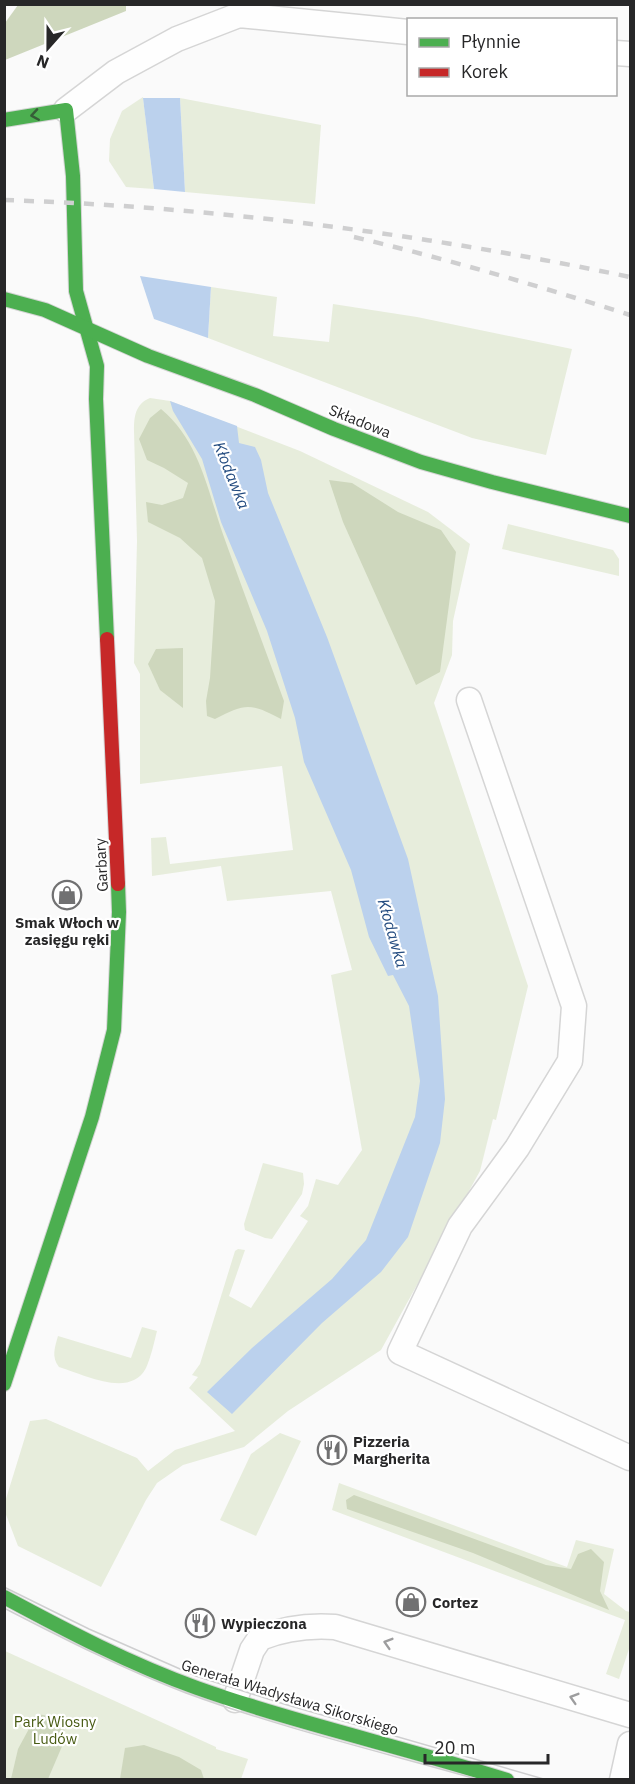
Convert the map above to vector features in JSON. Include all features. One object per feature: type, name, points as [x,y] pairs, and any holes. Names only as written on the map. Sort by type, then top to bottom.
[{"type":"street","points":[[4,120],[66,110]]},
{"type":"street","name":"Garbary","points":[[4,1384],[92,1117],[114,1030],[119,912],[96,399],[98,366],[76,291],[73,176],[66,110]]},
{"type":"street","name":"Składowa","points":[[4,299],[45,310],[148,356],[255,395],[334,429],[422,462],[630,516]]},
{"type":"street","name":"Generała Władysława Sikorskiego","points":[[4,1598],[116,1655],[196,1687],[507,1779]]},
{"type":"lane","points":[[66,110],[116,72],[177,39],[239,15],[407,32]]},
{"type":"lane","points":[[469,700],[574,1006],[570,1061],[517,1148],[460,1226],[400,1352],[630,1458]]},
{"type":"lane","points":[[235,1700],[252,1650],[260,1638],[297,1627],[315,1625],[346,1630],[630,1715]]},
{"type":"lane","points":[[622,1779],[630,1744]]},
{"type":"green space","points":[[18,5],[126,5],[126,11],[5,60],[5,23]]},
{"type":"green space","points":[[143,97],[154,189],[126,187],[109,161],[110,139],[122,111]]},
{"type":"green space","points":[[180,98],[321,125],[315,204],[185,192]]},
{"type":"green space","points":[[211,287],[277,297],[273,336],[329,342],[333,304],[417,317],[572,349],[546,455],[472,438],[208,338]]},
{"type":"green space","points":[[150,398],[170,401],[300,451],[428,512],[470,544],[453,621],[452,655],[434,703],[528,986],[496,1120],[493,1119],[480,1171],[381,1350],[288,1411],[244,1447],[183,1465],[157,1483],[101,1587],[18,1546],[5,1512],[5,1502],[30,1421],[46,1419],[137,1458],[148,1471],[175,1450],[235,1431],[189,1388],[198,1377],[192,1375],[200,1364],[235,1251],[245,1250],[229,1296],[251,1308],[308,1221],[300,1216],[308,1206],[316,1179],[338,1185],[362,1150],[331,975],[352,970],[331,891],[227,901],[221,866],[152,876],[151,838],[166,837],[170,864],[293,850],[282,766],[140,784],[140,674],[134,663],[137,541],[134,426],[138,407]]},
{"type":"green space","points":[[161,409],[175,422],[202,470],[284,701],[281,719],[262,710],[248,707],[234,710],[215,719],[207,716],[206,701],[210,678],[215,601],[202,558],[180,538],[148,522],[146,502],[162,505],[183,498],[188,483],[147,460],[139,439],[150,418]]},
{"type":"green space","points":[[329,480],[352,483],[398,512],[441,530],[456,552],[440,672],[416,685],[343,522]]},
{"type":"green space","points":[[508,524],[613,550],[619,559],[619,576],[502,549]]},
{"type":"green space","points":[[183,648],[183,708],[160,690],[148,664],[156,649]]},
{"type":"green space","points":[[263,1163],[303,1173],[302,1194],[272,1239],[245,1230],[244,1224]]},
{"type":"green space","points":[[142,1327],[157,1331],[146,1368],[139,1377],[129,1382],[106,1382],[93,1379],[59,1367],[55,1359],[54,1352],[58,1336],[131,1358]]},
{"type":"green space","points":[[280,1433],[301,1441],[256,1536],[220,1520],[251,1454]]},
{"type":"green space","points":[[339,1483],[567,1567],[576,1540],[614,1549],[604,1594],[630,1612],[630,1646],[619,1679],[606,1674],[625,1620],[332,1510]]},
{"type":"green space","points":[[354,1495],[546,1565],[571,1569],[578,1554],[591,1549],[604,1562],[600,1591],[609,1610],[473,1553],[347,1509],[346,1500]]},
{"type":"green space","name":"Park Wiosny Ludów","points":[[5,1651],[216,1747],[216,1749],[248,1759],[241,1779],[5,1780]]},
{"type":"green space","points":[[37,1714],[62,1722],[66,1737],[48,1779],[11,1779],[18,1749]]},
{"type":"green space","points":[[144,1745],[179,1757],[201,1770],[204,1779],[120,1779],[125,1748]]},
{"type":"water","points":[[143,98],[180,98],[185,192],[154,189]]},
{"type":"water","points":[[140,276],[211,287],[208,338],[154,319]]},
{"type":"water","name":"Kłodawka","points":[[170,401],[237,426],[239,443],[255,447],[261,460],[268,493],[327,637],[408,859],[438,996],[445,1099],[440,1143],[408,1237],[381,1272],[322,1323],[232,1414],[207,1392],[252,1348],[332,1279],[366,1240],[415,1117],[420,1081],[409,1006],[393,975],[388,976],[369,937],[351,870],[304,762],[295,718],[267,631],[221,522],[202,459],[173,411]]},
{"type":"tram line","points":[[4,1587],[89,1629],[196,1676],[284,1704],[547,1780]]},
{"type":"tram line","points":[[4,1608],[117,1664],[186,1693],[295,1729],[480,1780]]},
{"type":"railway","points":[[4,200],[162,209],[319,225],[475,248],[630,277]]},
{"type":"railway","points":[[354,237],[493,273],[630,315]]},
{"type":"traffic: fast","points":[[4,120],[66,110],[73,176],[76,291],[97,366],[96,399],[107,639]]},
{"type":"traffic: fast","points":[[4,299],[45,310],[148,356],[255,395],[334,429],[421,462],[630,516]]},
{"type":"traffic: fast","points":[[4,1384],[92,1117],[114,1030],[118,884]]},
{"type":"traffic: fast","points":[[4,1597],[123,1658],[172,1679],[274,1713],[507,1780]]},
{"type":"traffic: jam","points":[[107,639],[118,884]]},
{"type":"place","name":"Smak Włoch w zasięgu ręki","points":[[67,895]]},
{"type":"place","name":"Pizzeria Margherita","points":[[332,1450]]},
{"type":"place","name":"Cortez","points":[[411,1602]]},
{"type":"place","name":"Wypieczona","points":[[200,1623]]}]
